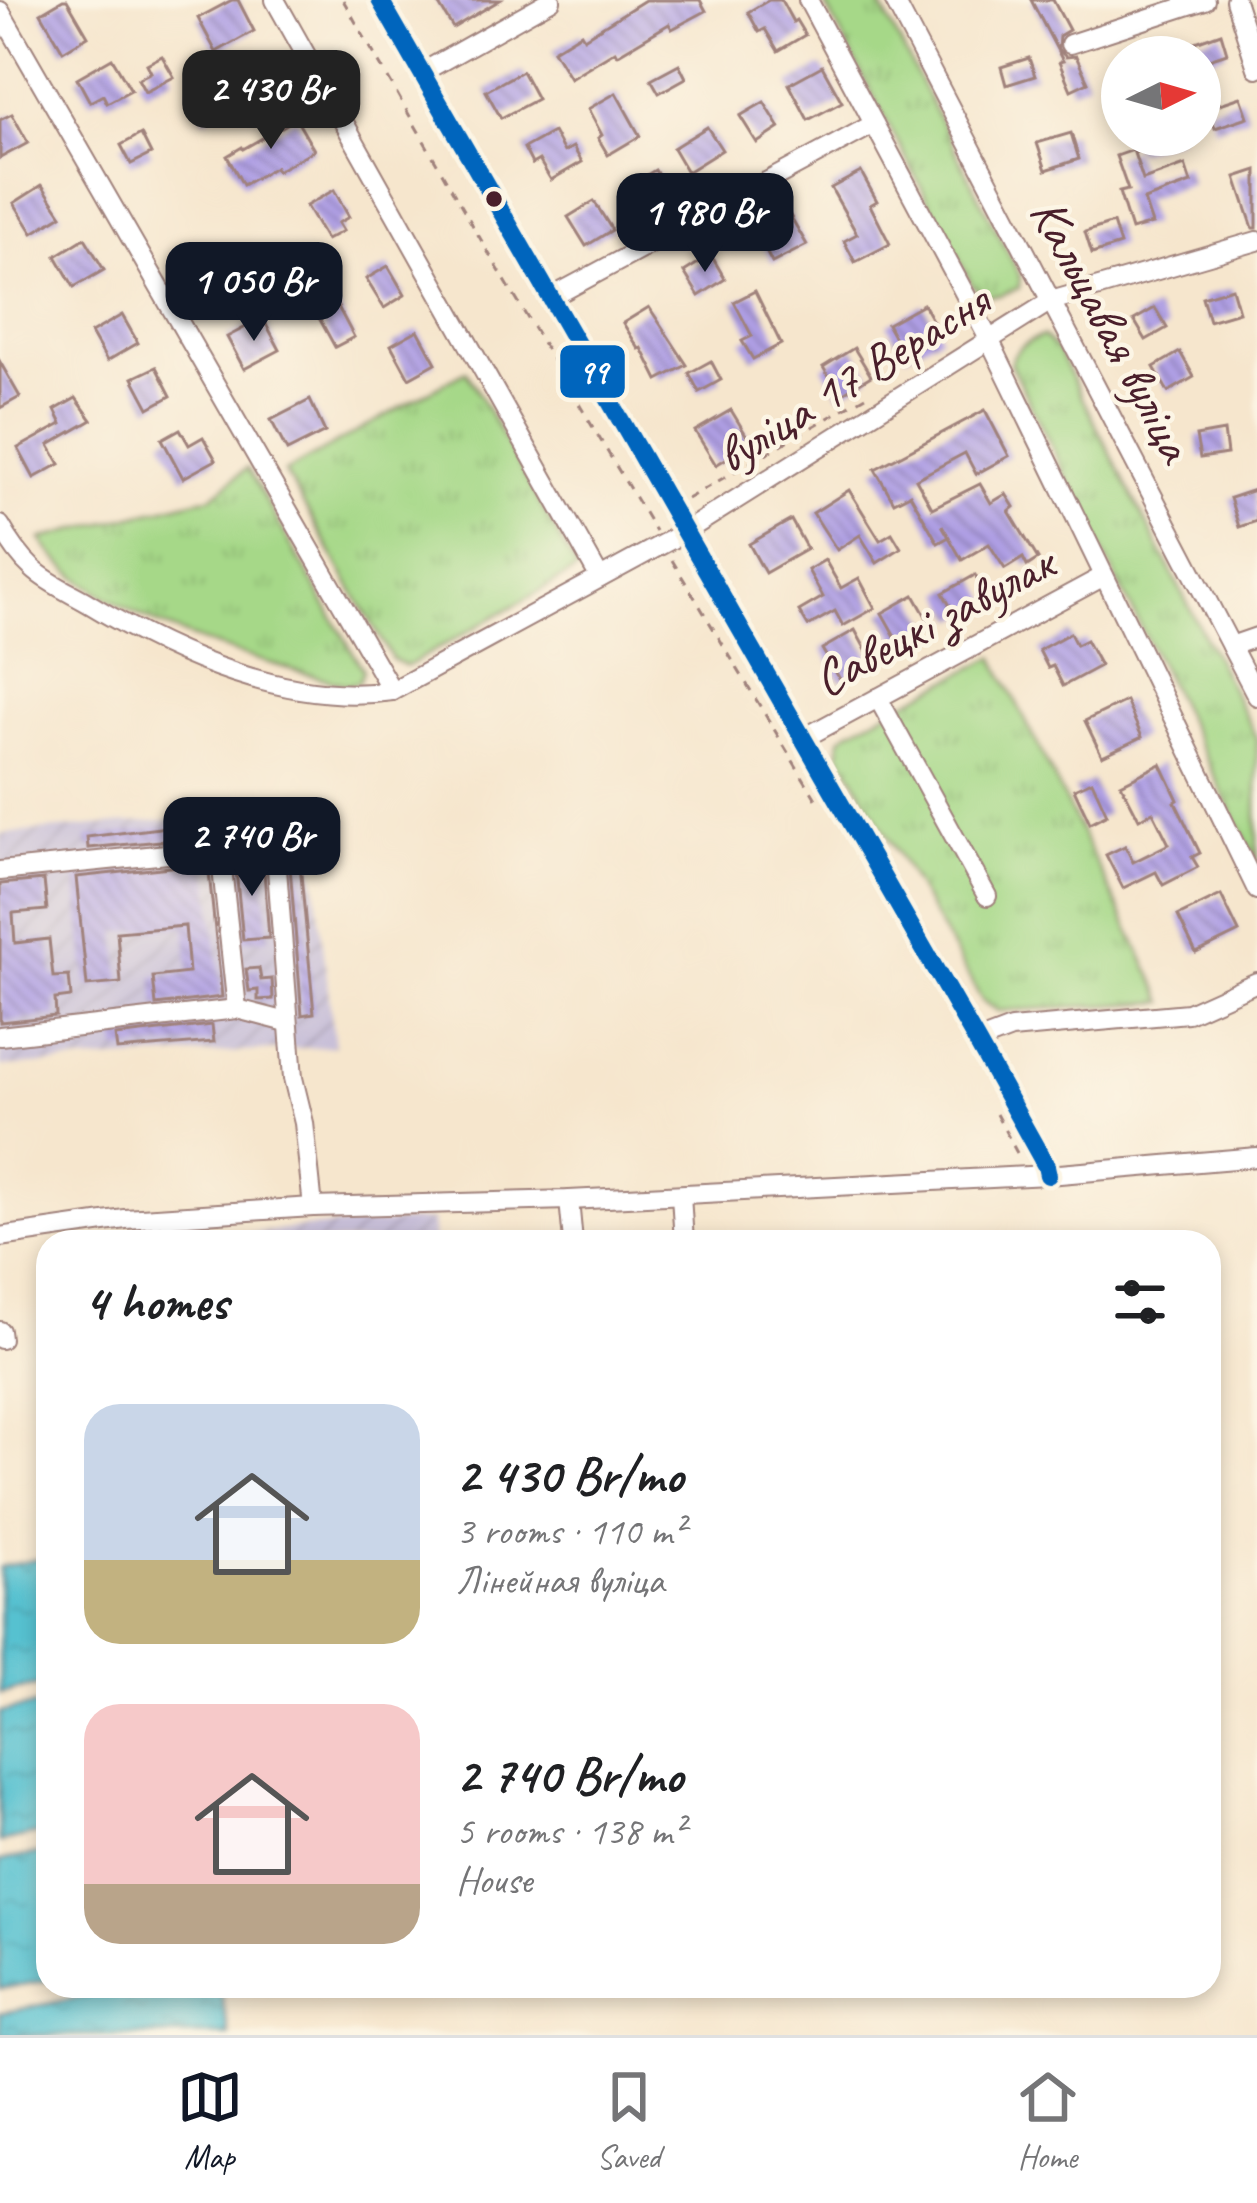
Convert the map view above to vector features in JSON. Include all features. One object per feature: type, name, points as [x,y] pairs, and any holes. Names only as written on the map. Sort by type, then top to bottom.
[{"type":"street","points":[[275,0],[600,578]]},
{"type":"street","points":[[380,0],[1039,1151],[1048,1175]]},
{"type":"street","points":[[421,73],[551,0]]},
{"type":"street","points":[[808,0],[990,341],[1257,890]]},
{"type":"street","name":"Кальцавая вуліца","points":[[894,0],[1257,697]]},
{"type":"street","points":[[1070,44],[1204,0]]},
{"type":"street","points":[[1235,0],[1257,68]]},
{"type":"street","points":[[0,11],[392,691]]},
{"type":"street","points":[[550,298],[874,124]]},
{"type":"street","name":"вуліца 17 Верасня","points":[[0,525],[34,571],[119,622],[208,664],[300,690],[364,695],[392,691],[683,533],[1052,301],[1257,241]]},
{"type":"street","name":"Савецкі завулак","points":[[802,739],[1104,576]]},
{"type":"street","points":[[1231,646],[1257,637]]},
{"type":"street","points":[[878,698],[987,896]]},
{"type":"street","points":[[0,871],[275,843],[292,1078],[304,1123],[313,1207]]},
{"type":"street","points":[[220,849],[237,1009]]},
{"type":"street","points":[[977,1042],[1011,1029],[1188,1013],[1257,982]]},
{"type":"street","points":[[0,1036],[237,1009],[287,1022]]},
{"type":"street","points":[[49,1230],[125,1219],[313,1207],[681,1195],[1048,1175],[1257,1157]]},
{"type":"street","points":[[681,1195],[683,1230]]},
{"type":"street","points":[[569,1200],[571,1230]]},
{"type":"street","points":[[125,1219],[126,1230]]},
{"type":"street","points":[[0,1237],[36,1232]]},
{"type":"path","points":[[343,0],[488,252],[818,802]]},
{"type":"path","points":[[670,509],[863,397]]},
{"type":"path","points":[[996,1114],[1017,1154],[1039,1151]]},
{"type":"shaded area","points":[[307,808],[335,1046],[0,1067],[0,834]]},
{"type":"shaded area","points":[[432,1220],[433,1230],[282,1230]]},
{"type":"green space","points":[[823,0],[878,0],[1020,276],[1019,288],[985,296],[973,286]]},
{"type":"green space","points":[[1043,336],[1057,349],[1257,739],[1257,862],[1010,363],[1023,345]]},
{"type":"green space","points":[[466,371],[577,570],[407,666],[392,659],[285,472]]},
{"type":"green space","points":[[247,468],[363,670],[359,682],[348,685],[270,663],[138,614],[65,567],[41,539],[213,496]]},
{"type":"green space","points":[[994,657],[1165,1002],[998,1011],[983,1002],[840,753],[840,739],[849,731]]},
{"type":"water","points":[[36,1560],[36,1686],[0,1693],[0,1567]]},
{"type":"water","points":[[36,1705],[36,1834],[0,1842],[0,1712]]},
{"type":"water","points":[[36,1854],[36,1982],[0,1989],[0,1861]]},
{"type":"water","points":[[76,1998],[222,1998],[229,2035],[0,2035],[0,2013]]},
{"type":"building","points":[[63,0],[88,36],[63,51],[41,13]]},
{"type":"building","points":[[238,0],[254,31],[216,52],[198,18]]},
{"type":"building","points":[[436,0],[500,0],[453,28]]},
{"type":"building","points":[[645,0],[700,0],[706,11],[672,29],[669,24],[570,78],[553,50],[581,33],[584,38]]},
{"type":"building","points":[[769,0],[781,0],[805,35],[778,51],[748,12]]},
{"type":"building","points":[[1031,0],[1053,0],[1069,30],[1059,36],[1058,49],[1066,57],[1076,56],[1088,82],[1071,90],[1059,62],[1063,61]]},
{"type":"building","points":[[162,56],[174,77],[145,92],[138,79],[151,72],[147,64]]},
{"type":"building","points":[[112,58],[131,90],[107,103],[103,95],[90,102],[77,78]]},
{"type":"building","points":[[1029,58],[1035,76],[1006,85],[1001,67]]},
{"type":"building","points":[[266,62],[279,84],[246,104],[233,81]]},
{"type":"building","points":[[679,64],[686,78],[659,93],[651,79]]},
{"type":"building","points":[[822,66],[842,102],[808,120],[789,84]]},
{"type":"building","points":[[522,71],[537,99],[501,118],[486,91]]},
{"type":"building","points":[[208,79],[214,91],[208,94],[218,112],[205,119],[189,89]]},
{"type":"building","points":[[616,93],[640,136],[608,155],[588,109]]},
{"type":"building","points":[[1241,97],[1248,117],[1221,126],[1221,104]]},
{"type":"building","points":[[764,102],[780,128],[757,143],[740,116]]},
{"type":"building","points":[[12,114],[28,143],[0,158],[0,120]]},
{"type":"building","points":[[296,119],[314,150],[243,185],[227,156]]},
{"type":"building","points":[[707,127],[722,150],[687,172],[673,148]]},
{"type":"building","points":[[553,132],[564,152],[573,147],[582,162],[551,180],[539,160],[532,164],[524,148]]},
{"type":"building","points":[[1071,133],[1079,159],[1046,170],[1037,143]]},
{"type":"building","points":[[141,134],[151,154],[131,164],[121,145]]},
{"type":"building","points":[[1116,156],[1135,156],[1143,180],[1185,165],[1191,183],[1144,200],[1152,224],[1131,230],[1119,192],[1128,190]]},
{"type":"building","points":[[655,170],[670,196],[635,216],[620,191]]},
{"type":"building","points":[[1257,170],[1257,228],[1253,228],[1236,177]]},
{"type":"building","points":[[861,172],[877,201],[870,205],[890,244],[855,262],[844,241],[857,234],[831,188]]},
{"type":"building","points":[[42,185],[62,215],[33,233],[14,203]]},
{"type":"building","points":[[334,190],[349,217],[338,223],[343,231],[326,240],[306,206]]},
{"type":"building","points":[[594,201],[612,230],[586,246],[568,217]]},
{"type":"building","points":[[788,212],[807,245],[772,263],[755,230]]},
{"type":"building","points":[[1113,223],[1120,245],[1092,254],[1085,232]]},
{"type":"building","points":[[85,238],[104,270],[74,287],[56,256]]},
{"type":"building","points":[[711,255],[725,279],[699,296],[684,272]]},
{"type":"building","points":[[388,266],[405,295],[384,308],[366,279]]},
{"type":"building","points":[[1232,288],[1239,312],[1209,321],[1202,297]]},
{"type":"building","points":[[755,291],[781,344],[753,359],[742,341],[752,336],[734,302]]},
{"type":"building","points":[[923,304],[941,336],[905,356],[887,324]]},
{"type":"building","points":[[337,305],[354,337],[335,347],[318,316]]},
{"type":"building","points":[[649,307],[687,365],[658,380],[623,323]]},
{"type":"building","points":[[1155,308],[1167,328],[1146,340],[1134,320]]},
{"type":"building","points":[[122,315],[138,343],[107,361],[91,333]]},
{"type":"building","points":[[263,318],[280,350],[244,369],[227,337]]},
{"type":"building","points":[[418,330],[436,363],[409,378],[391,345]]},
{"type":"building","points":[[854,348],[871,376],[840,395],[823,367]]},
{"type":"building","points":[[1180,352],[1194,377],[1168,392],[1154,367]]},
{"type":"building","points":[[711,361],[721,380],[699,392],[689,373]]},
{"type":"building","points":[[0,362],[20,397],[0,408]]},
{"type":"building","points":[[156,367],[171,396],[149,408],[133,378]]},
{"type":"building","points":[[76,398],[92,420],[49,445],[60,464],[34,478],[18,448],[62,424],[55,410]]},
{"type":"building","points":[[310,400],[325,432],[287,451],[271,420]]},
{"type":"building","points":[[731,410],[751,443],[716,465],[695,431]]},
{"type":"building","points":[[985,410],[1009,456],[976,474],[965,453],[916,479],[932,508],[980,484],[991,503],[1006,494],[1014,507],[1009,511],[1038,559],[1027,566],[1023,558],[1005,569],[989,544],[962,560],[949,537],[938,543],[910,494],[894,502],[875,469]]},
{"type":"building","points":[[180,429],[189,445],[203,437],[216,460],[183,478],[162,439]]},
{"type":"building","points":[[1224,431],[1227,454],[1200,458],[1196,436]]},
{"type":"building","points":[[849,490],[880,540],[892,533],[901,548],[877,563],[860,535],[837,550],[813,513]]},
{"type":"building","points":[[1254,490],[1257,521],[1239,527],[1230,498]]},
{"type":"building","points":[[791,520],[807,549],[765,573],[749,544]]},
{"type":"building","points":[[825,560],[841,588],[859,578],[875,608],[843,626],[835,611],[808,626],[799,611],[823,597],[808,570]]},
{"type":"building","points":[[975,575],[989,601],[957,619],[943,593]]},
{"type":"building","points":[[914,595],[932,627],[900,645],[882,613]]},
{"type":"building","points":[[855,630],[873,663],[841,681],[822,649]]},
{"type":"building","points":[[1070,633],[1076,645],[1086,640],[1100,666],[1063,686],[1039,650]]},
{"type":"building","points":[[1126,701],[1142,737],[1102,756],[1085,721]]},
{"type":"building","points":[[1161,764],[1200,853],[1192,857],[1198,867],[1163,885],[1156,872],[1123,888],[1106,855],[1125,846],[1133,862],[1169,844],[1153,812],[1139,819],[1121,784]]},
{"type":"building","points":[[1092,781],[1107,814],[1090,823],[1074,789]]},
{"type":"building","points":[[298,815],[314,1013],[302,1015],[288,842],[282,831],[88,848],[87,837]]},
{"type":"building","points":[[263,858],[269,938],[243,940],[235,861]]},
{"type":"building","points":[[208,863],[222,997],[156,1005],[153,977],[189,973],[185,926],[117,932],[121,983],[87,986],[76,877]]},
{"type":"building","points":[[44,880],[47,910],[13,913],[15,943],[49,939],[53,977],[69,976],[71,997],[55,999],[56,1016],[0,1022],[0,884]]},
{"type":"building","points":[[1221,895],[1239,932],[1196,953],[1178,916]]},
{"type":"building","points":[[259,968],[261,980],[272,979],[273,999],[258,1000],[258,990],[249,991],[246,969]]},
{"type":"building","points":[[212,1025],[214,1042],[117,1050],[115,1036]]},
{"type":"transit line","name":"99","points":[[380,0],[977,1042],[1048,1175]]}]
